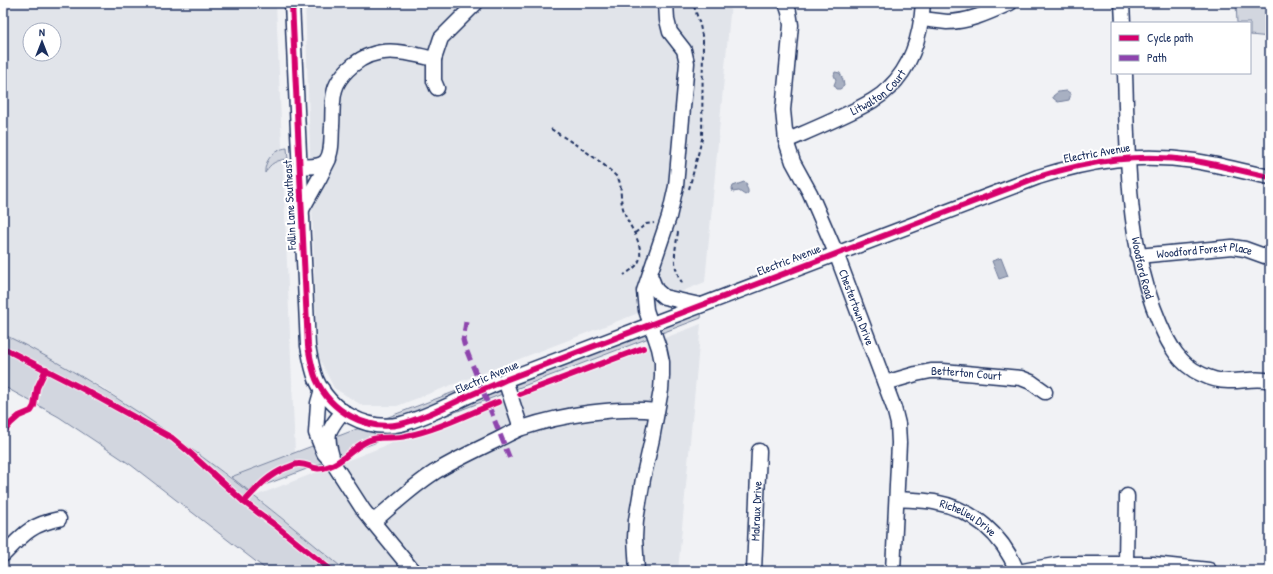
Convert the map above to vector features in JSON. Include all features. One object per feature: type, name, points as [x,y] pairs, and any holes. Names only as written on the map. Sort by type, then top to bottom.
[{"type":"street","name":"Follin Lane Southeast","points":[[292,3],[308,346],[317,380],[331,401]]},
{"type":"street","points":[[437,88],[434,81],[434,58],[440,38],[476,3]]},
{"type":"street","points":[[637,571],[636,520],[661,390],[662,362],[646,310],[644,291],[669,217],[676,186],[686,63],[684,50],[670,32],[667,20],[666,3]]},
{"type":"street","name":"Chestertown Drive","points":[[786,3],[790,12],[791,24],[783,110],[786,141],[793,162],[810,193],[836,253],[885,383],[898,424],[900,443],[893,571]]},
{"type":"street","name":"Litwalton Court","points":[[786,141],[847,114],[872,101],[888,89],[901,74],[911,57],[918,39],[922,19],[923,3]]},
{"type":"street","points":[[922,19],[948,22],[968,19],[985,14],[1010,3]]},
{"type":"street","points":[[1122,3],[1122,22]]},
{"type":"street","points":[[301,211],[328,162],[334,98],[337,84],[346,71],[361,58],[378,52],[402,51],[434,58]]},
{"type":"street","name":"Woodford Road","points":[[1125,74],[1128,157],[1133,222],[1138,256],[1145,286],[1166,340],[1179,358],[1190,368],[1200,374],[1215,379],[1228,381],[1270,380]]},
{"type":"street","points":[[300,167],[320,165],[325,162],[330,153]]},
{"type":"street","name":"Electric Avenue","points":[[331,401],[343,411],[358,420],[377,425],[402,424],[440,410],[505,380],[836,253],[1038,177],[1066,168],[1097,161],[1128,157],[1169,158],[1196,161],[1270,177]]},
{"type":"street","name":"Woodford Forest Place","points":[[1138,256],[1232,248],[1245,249],[1270,258]]},
{"type":"street","points":[[650,275],[656,290],[664,297],[700,305]]},
{"type":"street","name":"Betterton Court","points":[[885,383],[916,374],[931,371],[943,371],[1021,378],[1031,382],[1045,392]]},
{"type":"street","points":[[505,380],[521,428]]},
{"type":"street","points":[[322,389],[318,403],[316,433],[324,453],[333,463],[349,489],[373,522],[413,571]]},
{"type":"street","points":[[373,522],[434,472],[521,428],[572,416],[634,409],[657,410]]},
{"type":"street","points":[[333,463],[328,432],[343,411]]},
{"type":"street","name":"Malraux Drive","points":[[754,571],[759,451]]},
{"type":"street","points":[[1126,564],[1127,496]]},
{"type":"street","name":"Richelieu Drive","points":[[897,499],[935,503],[952,507],[968,514],[996,535],[1007,550],[1017,571]]},
{"type":"street","points":[[3,555],[29,529],[44,522],[59,519]]},
{"type":"street","points":[[1023,571],[1060,564],[1153,564],[1209,570]]},
{"type":"path","points":[[551,129],[592,156],[620,181],[622,189],[620,197],[625,215],[635,234],[640,248],[639,262],[636,267],[624,275]]},
{"type":"path","points":[[679,289],[684,282]]},
{"type":"shaded area","points":[[3,3],[276,3],[295,453],[231,477],[102,387],[3,335]]},
{"type":"shaded area","points":[[305,3],[731,3],[705,282],[673,295],[649,309],[397,406],[363,406],[334,388],[317,354]]},
{"type":"shaded area","points":[[1236,3],[1270,3],[1270,37],[1251,35],[1251,22],[1237,22]]},
{"type":"shaded area","points":[[287,148],[288,159],[280,160],[274,163],[265,173],[266,164],[271,156],[282,149]]},
{"type":"shaded area","points":[[703,297],[701,318],[249,491],[231,477]]},
{"type":"shaded area","points":[[701,324],[678,571],[345,571],[255,496]]},
{"type":"shaded area","points":[[3,334],[95,385],[182,442],[264,504],[346,571],[268,571],[131,465],[59,417],[3,386]]},
{"type":"water","points":[[835,72],[840,73],[843,80],[844,86],[840,89],[837,89],[834,85],[836,80],[834,75]]},
{"type":"water","points":[[1067,91],[1071,94],[1069,100],[1058,102],[1053,98],[1053,96],[1058,92]]},
{"type":"water","points":[[744,182],[747,184],[746,186],[748,193],[745,195],[739,191],[733,192],[733,186]]},
{"type":"water","points":[[1001,258],[1008,276],[999,279],[992,261]]},
{"type":"marked path","points":[[466,322],[463,340],[464,344],[510,459]]},
{"type":"cycle path","points":[[292,3],[308,346],[310,359],[316,379],[330,401],[351,416],[363,422],[375,425],[388,426],[418,419],[505,380],[1038,177],[1058,171],[1097,162],[1135,158],[1154,158],[1214,164],[1270,177]]},
{"type":"cycle path","points":[[3,348],[83,389],[172,438],[244,502],[332,571]]},
{"type":"cycle path","points":[[520,394],[643,348]]},
{"type":"cycle path","points":[[3,433],[19,416],[31,411],[34,406],[37,388],[46,369]]},
{"type":"cycle path","points":[[244,502],[268,478],[296,464],[302,464],[315,468],[324,468],[341,460],[367,441],[377,438],[402,437],[418,433],[441,426],[498,402]]}]
